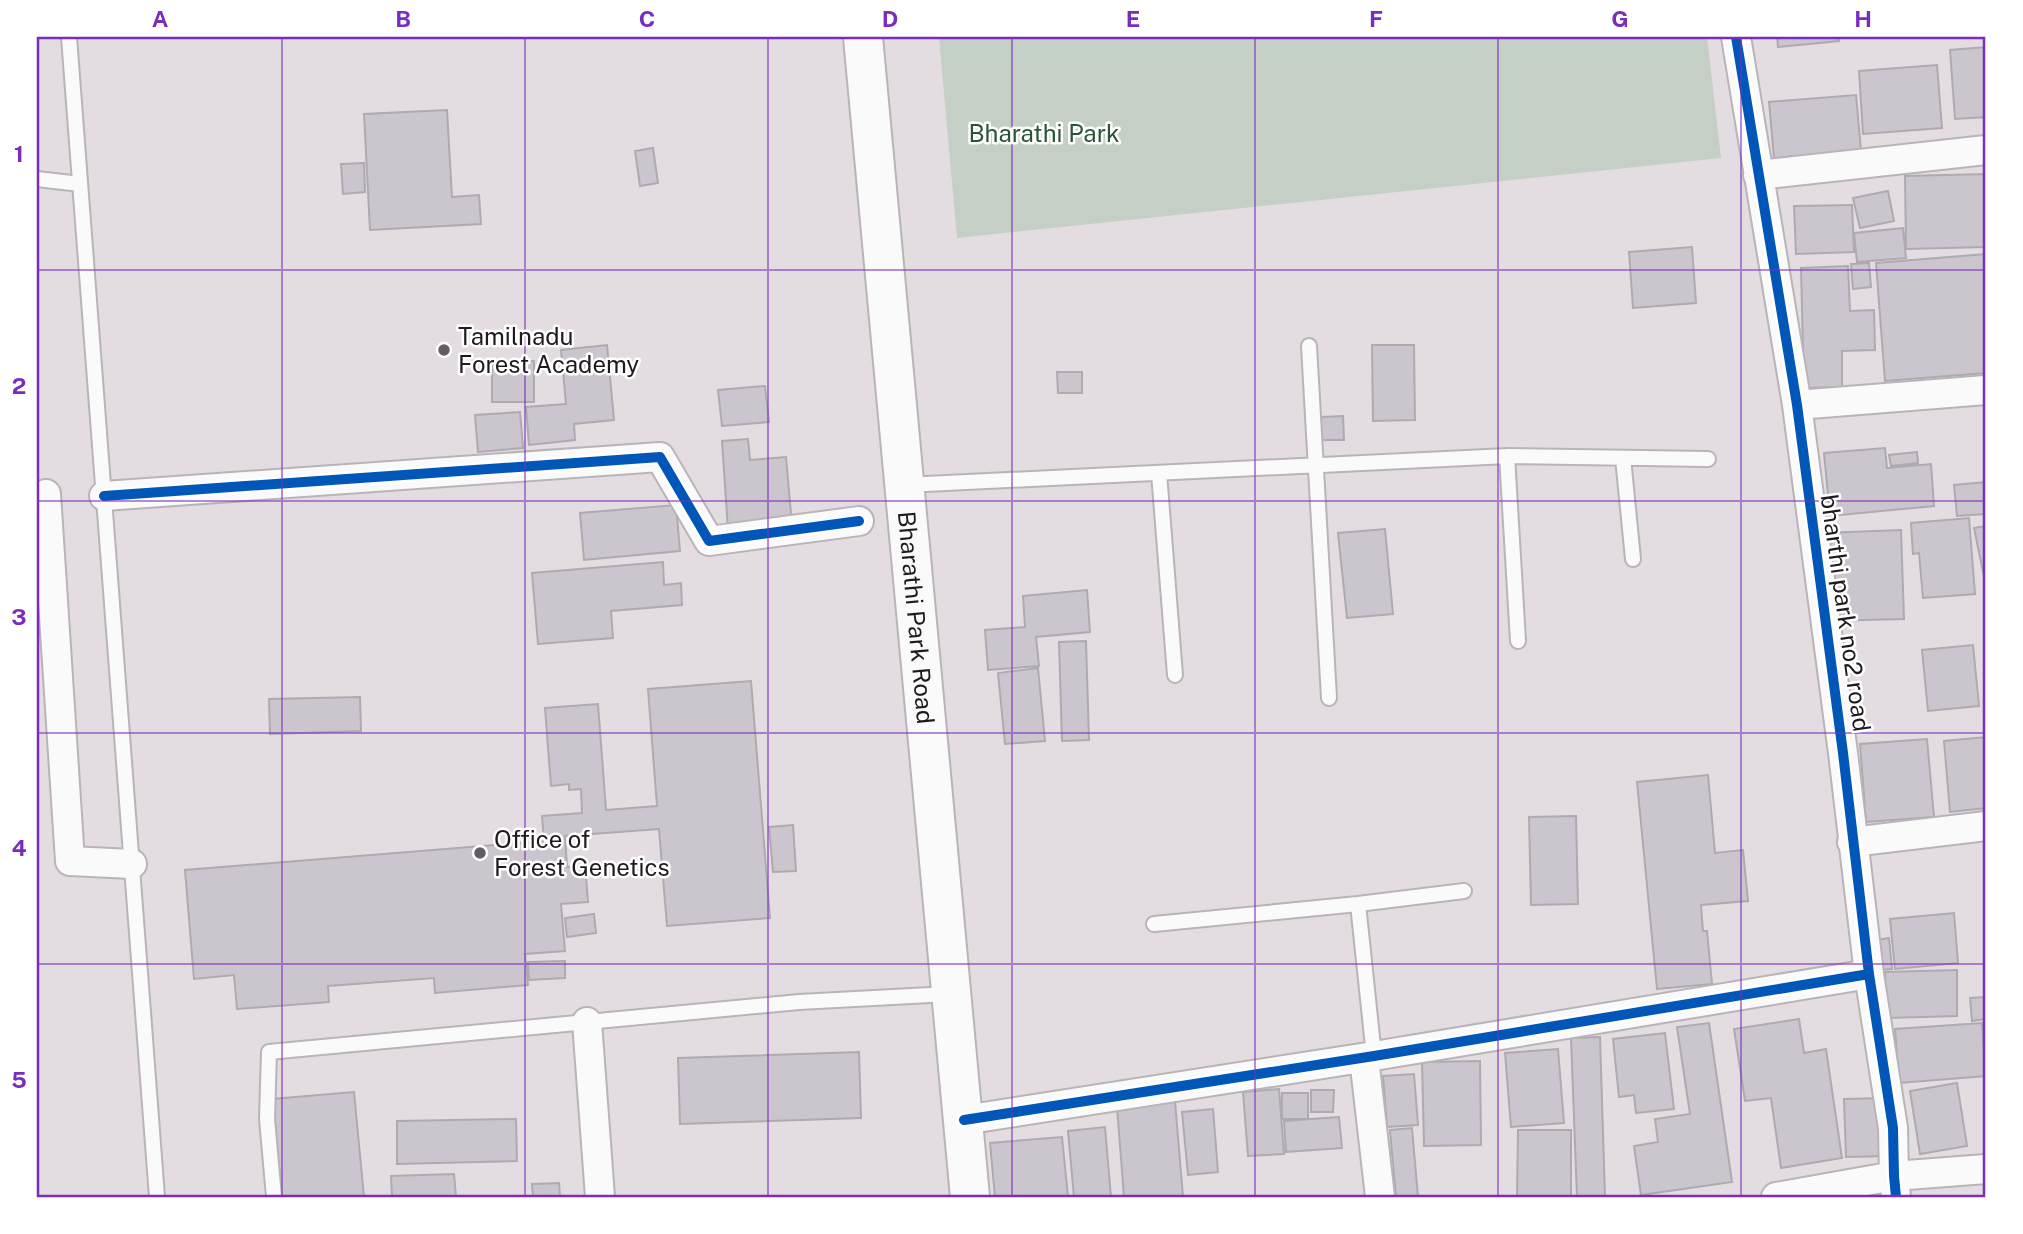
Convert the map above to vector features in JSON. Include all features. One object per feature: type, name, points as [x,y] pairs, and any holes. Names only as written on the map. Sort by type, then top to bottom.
[{"type":"main road","name":"Bharathi Park Road","points":[[863,37],[970,1197]]},
{"type":"street","name":"bharthi park no2 road","points":[[1736,37],[1797,405],[1869,974],[1893,1128],[1895,1187]]},
{"type":"street","points":[[1758,176],[1986,150]]},
{"type":"street","points":[[1797,405],[1986,390]]},
{"type":"street","points":[[104,496],[660,457],[709,541],[859,521]]},
{"type":"street","points":[[46,494],[46,642],[70,861],[132,864]]},
{"type":"street","points":[[1852,842],[1986,826]]},
{"type":"street","points":[[964,1120],[1369,1057],[1869,974]]},
{"type":"street","points":[[587,1022],[600,1197]]},
{"type":"street","points":[[1369,1057],[1380,1197]]},
{"type":"street","points":[[1776,1197],[1895,1187],[1986,1169]]},
{"type":"lane","points":[[69,37],[157,1197]]},
{"type":"lane","points":[[37,179],[80,184]]},
{"type":"lane","points":[[1309,346],[1329,698]]},
{"type":"lane","points":[[905,485],[1507,456],[1708,459]]},
{"type":"lane","points":[[1507,456],[1518,640]]},
{"type":"lane","points":[[1623,458],[1633,559]]},
{"type":"lane","points":[[1159,473],[1175,676]]},
{"type":"lane","points":[[1154,924],[1464,891]]},
{"type":"lane","points":[[1358,904],[1369,1057]]},
{"type":"lane","points":[[274,1197],[268,1119],[269,1052],[799,1002],[952,994]]},
{"type":"green space","name":"Bharathi Park","points":[[939,37],[1707,37],[1721,158],[957,238]]},
{"type":"building","points":[[1777,37],[1838,37],[1839,41],[1778,47]]},
{"type":"building","points":[[1986,47],[1986,117],[1955,119],[1950,50]]},
{"type":"building","points":[[1937,65],[1942,128],[1863,134],[1859,71]]},
{"type":"building","points":[[1856,95],[1861,150],[1774,158],[1769,102]]},
{"type":"building","points":[[447,110],[452,197],[479,195],[481,224],[370,230],[364,114]]},
{"type":"building","points":[[653,148],[658,183],[640,186],[635,151]]},
{"type":"building","points":[[364,163],[365,192],[343,194],[341,164]]},
{"type":"building","points":[[1986,174],[1986,247],[1906,249],[1905,176]]},
{"type":"building","points":[[1888,191],[1894,221],[1860,228],[1853,198]]},
{"type":"building","points":[[1852,205],[1854,252],[1796,254],[1794,206]]},
{"type":"building","points":[[1903,228],[1906,258],[1857,262],[1854,233]]},
{"type":"building","points":[[1692,247],[1696,303],[1633,308],[1629,252]]},
{"type":"building","points":[[1986,254],[1986,373],[1885,381],[1876,263]]},
{"type":"building","points":[[1869,263],[1871,287],[1853,289],[1851,264]]},
{"type":"building","points":[[1848,266],[1850,311],[1874,310],[1875,350],[1842,351],[1842,387],[1804,388],[1801,268]]},
{"type":"building","points":[[607,345],[614,420],[574,424],[575,440],[529,445],[526,407],[566,404],[561,350]]},
{"type":"building","points":[[1372,345],[1414,345],[1415,420],[1373,421]]},
{"type":"building","points":[[534,361],[534,402],[492,402],[492,362]]},
{"type":"building","points":[[1057,372],[1082,372],[1082,393],[1058,393]]},
{"type":"building","points":[[765,386],[769,422],[722,426],[718,390]]},
{"type":"building","points":[[520,412],[523,448],[478,452],[475,415]]},
{"type":"building","points":[[1343,416],[1344,440],[1321,440],[1321,417]]},
{"type":"building","points":[[748,439],[750,460],[786,457],[792,525],[728,530],[722,441]]},
{"type":"building","points":[[1885,448],[1887,468],[1931,464],[1934,506],[1830,516],[1824,453]]},
{"type":"building","points":[[1917,452],[1918,463],[1891,466],[1889,455]]},
{"type":"building","points":[[1986,482],[1986,514],[1957,516],[1954,485]]},
{"type":"building","points":[[676,505],[680,551],[584,560],[580,513]]},
{"type":"building","points":[[1969,518],[1975,594],[1923,598],[1919,553],[1913,554],[1911,523]]},
{"type":"building","points":[[1986,526],[1986,586],[1974,528]]},
{"type":"building","points":[[1385,529],[1393,614],[1347,618],[1338,533]]},
{"type":"building","points":[[1901,530],[1904,619],[1826,621],[1823,533]]},
{"type":"building","points":[[663,562],[664,585],[681,583],[682,605],[611,611],[613,638],[538,644],[532,573]]},
{"type":"building","points":[[1087,590],[1090,632],[1036,637],[1039,666],[988,670],[985,630],[1025,627],[1023,596]]},
{"type":"building","points":[[1086,641],[1089,740],[1062,741],[1059,642]]},
{"type":"building","points":[[1973,645],[1979,706],[1928,711],[1922,650]]},
{"type":"building","points":[[1038,668],[1045,741],[1005,744],[998,673]]},
{"type":"building","name":"Office of Forest Genetics","points":[[751,681],[770,918],[667,926],[659,829],[565,836],[567,867],[585,865],[588,902],[561,904],[565,951],[525,954],[528,985],[435,993],[434,978],[328,986],[329,1002],[237,1009],[234,975],[194,979],[185,870],[544,841],[542,816],[582,813],[581,789],[569,790],[569,784],[551,786],[545,708],[598,704],[606,810],[657,806],[648,689]]},
{"type":"building","points":[[360,697],[361,731],[270,734],[269,699]]},
{"type":"building","points":[[1986,737],[1986,808],[1950,812],[1944,741]]},
{"type":"building","points":[[1927,739],[1934,817],[1866,822],[1860,744]]},
{"type":"building","points":[[1708,775],[1715,853],[1743,850],[1748,901],[1701,905],[1703,931],[1707,931],[1712,984],[1657,989],[1637,782]]},
{"type":"building","points":[[1576,816],[1578,904],[1531,905],[1529,817]]},
{"type":"building","points":[[793,825],[796,871],[773,872],[769,827]]},
{"type":"building","points":[[1954,913],[1958,963],[1895,969],[1890,919]]},
{"type":"building","points":[[594,914],[596,933],[567,937],[565,918]]},
{"type":"building","points":[[1889,938],[1892,969],[1880,970],[1877,940]]},
{"type":"building","points":[[565,961],[565,978],[529,980],[528,962]]},
{"type":"building","points":[[1957,970],[1957,1016],[1886,1018],[1885,972]]},
{"type":"building","points":[[1986,997],[1986,1019],[1972,1021],[1970,998]]},
{"type":"building","points":[[1799,1019],[1804,1053],[1826,1049],[1842,1158],[1781,1168],[1771,1098],[1745,1101],[1734,1029]]},
{"type":"building","points":[[1709,1023],[1732,1182],[1641,1195],[1634,1146],[1658,1142],[1655,1119],[1690,1114],[1677,1027]]},
{"type":"building","points":[[1982,1023],[1986,1076],[1899,1083],[1895,1029]]},
{"type":"building","points":[[1665,1033],[1674,1109],[1636,1113],[1634,1095],[1619,1097],[1613,1039]]},
{"type":"building","points":[[1600,1037],[1605,1197],[1577,1197],[1571,1038]]},
{"type":"building","points":[[1558,1049],[1564,1123],[1511,1127],[1505,1053]]},
{"type":"building","points":[[859,1052],[861,1118],[680,1124],[678,1058]]},
{"type":"building","points":[[1480,1061],[1481,1145],[1424,1146],[1422,1062]]},
{"type":"building","points":[[1414,1074],[1418,1125],[1387,1127],[1383,1076]]},
{"type":"building","points":[[1957,1083],[1967,1146],[1920,1154],[1910,1091]]},
{"type":"building","points":[[1279,1089],[1284,1154],[1248,1156],[1243,1092]]},
{"type":"building","points":[[1311,1090],[1334,1090],[1333,1112],[1311,1112]]},
{"type":"building","points":[[354,1092],[364,1197],[281,1197],[272,1099]]},
{"type":"building","points":[[1282,1093],[1308,1093],[1308,1119],[1282,1119]]},
{"type":"building","points":[[1887,1098],[1888,1156],[1846,1157],[1844,1099]]},
{"type":"building","points":[[1175,1101],[1183,1197],[1124,1197],[1117,1107]]},
{"type":"building","points":[[1213,1109],[1218,1172],[1188,1175],[1182,1112]]},
{"type":"building","points":[[1339,1117],[1342,1148],[1286,1152],[1284,1121]]},
{"type":"building","points":[[516,1119],[517,1161],[397,1164],[397,1121]]},
{"type":"building","points":[[1105,1127],[1111,1197],[1074,1197],[1068,1131]]},
{"type":"building","points":[[1412,1128],[1418,1197],[1396,1197],[1390,1130]]},
{"type":"building","points":[[1518,1130],[1571,1130],[1571,1197],[1517,1197]]},
{"type":"building","points":[[1062,1137],[1068,1197],[995,1197],[990,1143]]},
{"type":"building","points":[[454,1174],[456,1197],[392,1197],[391,1176]]},
{"type":"building","points":[[559,1183],[560,1197],[533,1197],[532,1184]]},
{"type":"cycle path","points":[[1736,37],[1797,405],[1869,974],[1893,1128],[1896,1197]]},
{"type":"cycle path","points":[[104,496],[660,457],[709,541],[859,521]]},
{"type":"cycle path","points":[[964,1120],[1374,1056],[1869,974]]},
{"type":"place","name":"Tamilnadu Forest Academy","points":[[444,350]]},
{"type":"place","name":"Office of Forest Genetics","points":[[480,853]]}]
